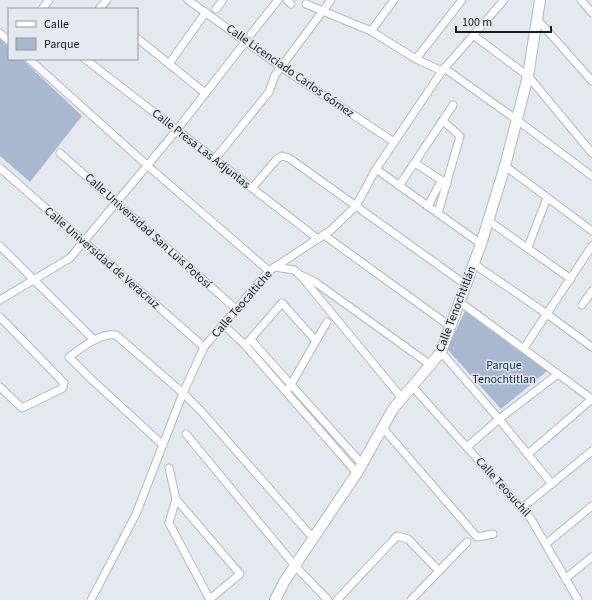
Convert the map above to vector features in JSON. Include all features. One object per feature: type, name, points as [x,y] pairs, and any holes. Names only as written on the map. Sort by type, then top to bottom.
[{"type":"street","points":[[43,8],[49,0]]},
{"type":"street","points":[[101,8],[107,0]]},
{"type":"street","name":"Calle Licenciado Carlos Gómez","points":[[188,0],[281,67],[394,142]]},
{"type":"street","points":[[216,8],[223,0]]},
{"type":"street","points":[[251,34],[278,0]]},
{"type":"street","points":[[214,160],[269,92],[275,75],[331,0]]},
{"type":"street","points":[[371,31],[394,0]]},
{"type":"street","points":[[416,59],[462,0]]},
{"type":"street","name":"Calle Teocaltiche","points":[[91,600],[136,514],[183,393],[204,347],[272,269],[324,235],[356,206],[376,169],[443,70],[504,0]]},
{"type":"street","name":"Calle Tenochtitlán","points":[[275,600],[284,582],[357,473],[382,427],[402,397],[432,366],[441,352],[489,221],[505,166],[528,76],[540,0]]},
{"type":"street","points":[[581,0],[592,13]]},
{"type":"street","points":[[306,4],[345,22],[371,31],[416,59],[443,70],[517,120],[592,176]]},
{"type":"street","points":[[169,64],[206,12]]},
{"type":"street","points":[[537,19],[592,81]]},
{"type":"street","points":[[0,33],[8,40]]},
{"type":"street","points":[[473,35],[528,76],[592,154]]},
{"type":"street","points":[[138,39],[205,94]]},
{"type":"street","points":[[0,300],[67,262],[148,166],[246,41]]},
{"type":"street","points":[[30,60],[148,166],[272,269],[294,270],[301,276],[402,397]]},
{"type":"street","name":"Calle Presa Las Adjuntas","points":[[86,60],[176,131],[318,239]]},
{"type":"street","points":[[399,186],[453,105]]},
{"type":"street","points":[[438,213],[444,182],[460,136],[442,121]]},
{"type":"street","name":"Calle Universidad San Luis Potosí","points":[[60,152],[116,204],[236,309]]},
{"type":"street","points":[[252,188],[277,159],[282,156],[289,158],[466,285]]},
{"type":"street","points":[[415,163],[444,182]]},
{"type":"street","points":[[505,166],[592,231]]},
{"type":"street","name":"Calle Universidad de Veracruz","points":[[0,168],[204,347]]},
{"type":"street","points":[[376,169],[481,244]]},
{"type":"street","points":[[428,206],[444,182]]},
{"type":"street","points":[[528,247],[547,198]]},
{"type":"street","points":[[489,221],[528,247],[571,279]]},
{"type":"street","points":[[324,235],[451,327]]},
{"type":"street","points":[[0,246],[94,340]]},
{"type":"street","points":[[524,348],[592,246]]},
{"type":"street","points":[[474,264],[592,347]]},
{"type":"street","points":[[301,276],[315,282],[432,366]]},
{"type":"street","points":[[582,305],[592,291]]},
{"type":"street","points":[[460,302],[592,399],[528,454]]},
{"type":"street","points":[[245,346],[282,303],[316,340]]},
{"type":"street","points":[[0,318],[64,384],[63,388],[24,408],[20,407],[0,387]]},
{"type":"street","points":[[287,393],[327,322]]},
{"type":"street","points":[[229,330],[245,346],[357,473]]},
{"type":"street","points":[[163,445],[69,357],[94,340],[110,334],[116,335],[183,393],[313,538]]},
{"type":"street","points":[[251,340],[362,464]]},
{"type":"street","points":[[441,352],[499,418],[552,484]]},
{"type":"street","points":[[467,447],[499,418],[558,374]]},
{"type":"street","name":"Calle Teosuchil","points":[[412,386],[532,519],[578,600]]},
{"type":"street","points":[[382,427],[477,537],[493,534]]},
{"type":"street","points":[[186,434],[295,566],[328,600]]},
{"type":"street","points":[[341,455],[348,449]]},
{"type":"street","points":[[522,508],[592,452]]},
{"type":"street","points":[[169,468],[176,500],[240,574],[210,600],[169,523],[176,500]]},
{"type":"street","points":[[547,543],[592,506]]},
{"type":"street","points":[[337,600],[397,536],[408,539],[439,571]]},
{"type":"street","points":[[411,600],[467,542]]},
{"type":"street","points":[[566,578],[592,557]]},
{"type":"green space","points":[[0,38],[8,46],[8,60],[23,60],[82,116],[30,182],[0,156]]},
{"type":"green space","name":"Parque Tenochtitlan","points":[[465,311],[547,371],[501,409],[447,349]]}]
